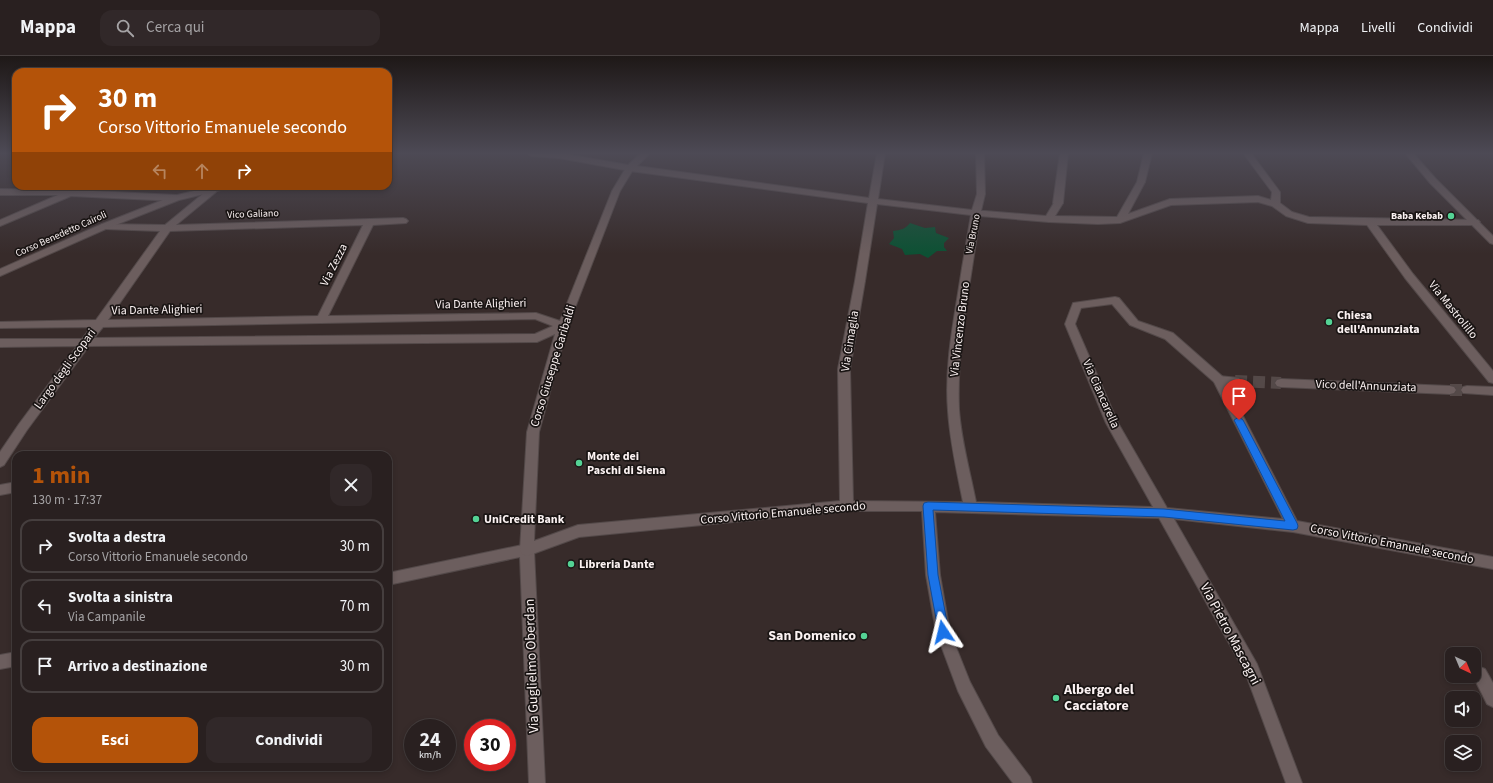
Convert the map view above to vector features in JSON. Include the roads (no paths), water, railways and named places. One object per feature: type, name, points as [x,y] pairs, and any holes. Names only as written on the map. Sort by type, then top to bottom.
[{"type":"street","name":"Corso Giuseppe Garibaldi","points":[[527,550],[534,432],[563,326],[618,187]]},
{"type":"street","points":[[774,187],[874,200],[1048,219],[1098,221],[1120,220],[1170,202],[1258,198],[1275,204],[1290,214],[1308,220],[1370,222],[1475,222]]},
{"type":"street","name":"Via Cimaglia","points":[[847,506],[844,369],[876,187]]},
{"type":"street","name":"Via Bruno","points":[[967,268],[973,225],[978,212],[982,194],[982,187]]},
{"type":"street","points":[[1048,219],[1058,202],[1060,187]]},
{"type":"street","points":[[1120,220],[1139,187]]},
{"type":"street","points":[[1272,187],[1276,192],[1275,204]]},
{"type":"street","points":[[1439,187],[1492,238]]},
{"type":"street","points":[[0,192],[73,193],[176,198],[213,190]]},
{"type":"street","name":"Largo degli Scopari","points":[[0,462],[23,427],[167,228],[213,190]]},
{"type":"street","points":[[0,223],[73,193]]},
{"type":"street","name":"Corso Benedetto Cairoli","points":[[0,273],[105,226],[176,198]]},
{"type":"street","name":"Via Zezza","points":[[321,320],[370,221]]},
{"type":"street","name":"Vico Galiano","points":[[105,226],[167,228],[403,221]]},
{"type":"street","name":"Via Mastrolillo","points":[[1370,222],[1409,276],[1493,380]]},
{"type":"street","name":"Via Vincenzo Bruno","points":[[967,268],[954,360],[953,397],[955,429],[971,508]]},
{"type":"street","name":"Via Ciancarella","points":[[1164,513],[1112,423],[1070,324],[1077,305],[1115,300],[1134,323],[1169,336],[1219,380]]},
{"type":"street","name":"Via Dante Alighieri","points":[[0,325],[536,316],[563,326]]},
{"type":"street","points":[[0,342],[537,338],[563,326]]},
{"type":"street","points":[[1219,380],[1235,381]]},
{"type":"street","points":[[1219,380],[1293,526]]},
{"type":"street","name":"Vico dell'Annunziata","points":[[1281,383],[1450,390]]},
{"type":"street","points":[[1467,390],[1493,391]]},
{"type":"street","points":[[0,490],[12,488]]},
{"type":"street","name":"Corso Vittorio Emanuele secondo","points":[[392,578],[527,550],[578,531],[847,506],[928,506],[1164,513],[1293,526],[1493,563]]},
{"type":"street","points":[[928,506],[933,575],[943,632],[964,686],[992,741],[1024,783]]},
{"type":"street","name":"Via Pietro Mascagni","points":[[1164,513],[1252,669],[1294,783]]},
{"type":"street","name":"Via Guglielmo Oberdan","points":[[527,550],[537,783]]},
{"type":"street","points":[[0,662],[12,659]]},
{"type":"street","points":[[1481,676],[1493,699]]},
{"type":"tunnel","points":[[1235,381],[1281,383]]},
{"type":"tunnel","points":[[1450,390],[1467,390]]},
{"type":"place","name":"Baba Kebab","points":[[1451,216]]},
{"type":"place","name":"Chiesa dell'Annunziata","points":[[1329,322]]},
{"type":"place","name":"Monte dei Paschi di Siena","points":[[579,463]]},
{"type":"place","name":"UniCredit Bank","points":[[476,519]]},
{"type":"place","name":"Libreria Dante","points":[[571,564]]},
{"type":"place","name":"San Domenico","points":[[864,636]]},
{"type":"place","name":"Albergo del Cacciatore","points":[[1056,698]]}]
